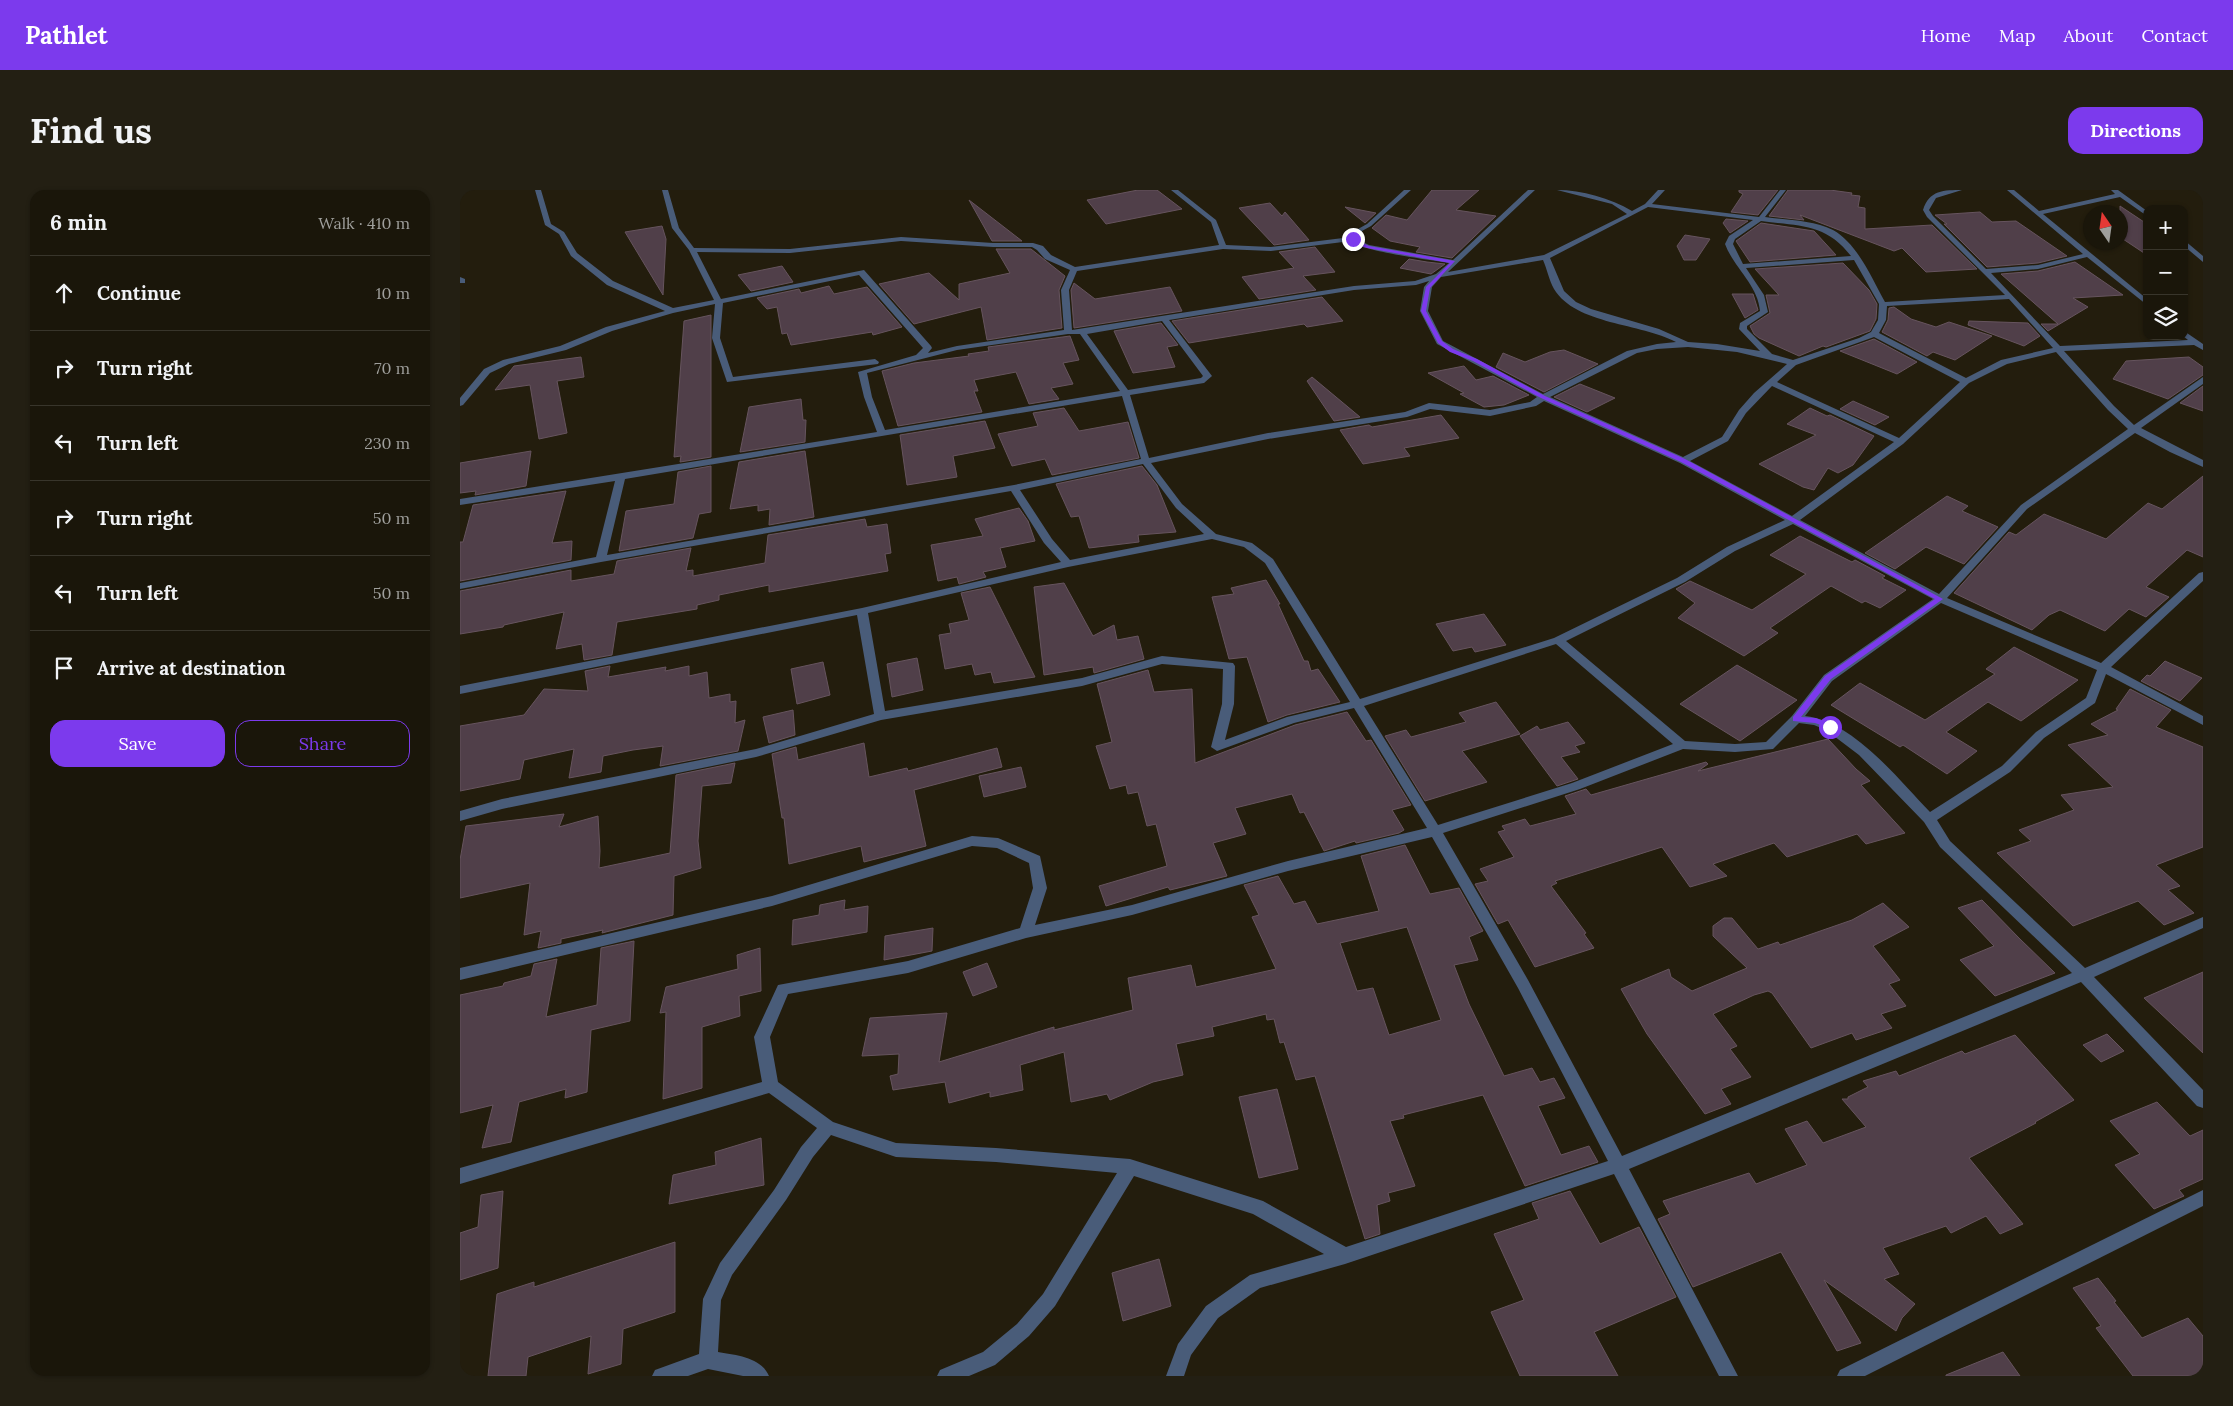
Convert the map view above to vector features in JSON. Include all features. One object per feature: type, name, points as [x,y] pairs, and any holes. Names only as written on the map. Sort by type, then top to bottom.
[{"type":"street","points":[[538,190],[548,225],[562,233],[574,254],[610,283],[672,312]]},
{"type":"street","points":[[460,403],[487,370],[494,366],[563,348],[609,329],[672,312],[719,302],[861,272],[928,348],[919,357],[730,380],[716,338],[719,302],[692,250],[676,228],[665,190]]},
{"type":"street","points":[[1174,190],[1201,209],[1214,221],[1223,247]]},
{"type":"street","points":[[692,250],[790,251],[901,239],[993,245],[1033,244],[1040,248],[1048,257],[1074,269],[1223,247],[1271,249],[1353,239],[1360,230],[1369,225],[1408,190]]},
{"type":"street","points":[[1532,190],[1480,241],[1453,262],[1428,287],[1424,311],[1440,342],[1543,397],[1683,461],[1940,599],[2103,668],[2203,721]]},
{"type":"street","points":[[1560,190],[1614,203],[1632,214]]},
{"type":"street","points":[[882,433],[868,397],[862,372],[957,348],[1068,332],[1082,332],[1354,288],[1416,283],[1441,275],[1546,258],[1648,205],[1662,190]]},
{"type":"street","points":[[1768,355],[1742,329],[1743,325],[1764,312],[1764,304],[1731,253],[1729,244],[1732,238],[1760,218],[1783,190]]},
{"type":"street","points":[[1959,190],[1935,194],[1928,202],[1926,210],[1943,231],[2011,297],[2059,348],[2111,408],[2133,428],[2203,464]]},
{"type":"street","points":[[2010,190],[2086,255],[2143,300]]},
{"type":"street","points":[[2114,190],[2143,211]]},
{"type":"street","points":[[2039,213],[2121,195]]},
{"type":"street","points":[[1648,205],[1811,225],[1831,232],[1844,242],[1856,258],[1883,304],[1882,320],[1874,334],[1862,340],[1793,363],[1771,382],[1742,412],[1725,438],[1683,461]]},
{"type":"street","points":[[1353,239],[1356,243],[1368,247],[1453,262]]},
{"type":"street","points":[[2188,246],[2203,260]]},
{"type":"street","points":[[1984,271],[2038,267],[2086,255]]},
{"type":"street","points":[[1546,258],[1553,280],[1560,292],[1572,302],[1595,313],[1661,331],[1676,337],[1688,345]]},
{"type":"street","points":[[1740,266],[1856,258]]},
{"type":"street","points":[[1068,332],[1064,290],[1074,269]]},
{"type":"street","points":[[1883,304],[2011,297]]},
{"type":"street","points":[[460,502],[1204,380],[1208,376],[1164,319]]},
{"type":"street","points":[[1082,332],[1125,392],[1146,462],[1179,506],[1212,536]]},
{"type":"street","points":[[1874,334],[1966,381]]},
{"type":"street","points":[[2188,336],[2203,348]]},
{"type":"street","points":[[460,816],[502,804],[756,754],[880,716],[1082,682],[1162,660],[1229,666],[1228,704],[1217,747],[1291,720],[1356,704],[1558,640],[1681,580],[1731,549],[1793,520],[1900,442],[1966,381],[2004,362],[2059,348],[2195,342]]},
{"type":"street","points":[[460,586],[601,559],[1014,488],[1268,436],[1407,414],[1429,406],[1490,413],[1533,404],[1543,397],[1638,350],[1688,345],[1768,355],[1793,363]]},
{"type":"street","points":[[1345,1256],[1256,1207],[1130,1167],[996,1155],[896,1150],[828,1127],[771,1086],[762,1037],[783,989],[908,967],[1026,932],[1132,910],[1288,866],[1435,831],[1576,786],[1682,745],[1734,748],[1769,746],[1796,719],[1828,678],[1940,599],[2024,507],[2203,380]]},
{"type":"street","points":[[1771,382],[1900,442]]},
{"type":"street","points":[[601,559],[621,477]]},
{"type":"street","points":[[1014,488],[1048,541],[1068,564]]},
{"type":"street","points":[[460,690],[862,611],[1068,564],[1212,536],[1248,546],[1269,561],[1435,831],[1523,984],[1729,1376]]},
{"type":"street","points":[[1929,819],[2006,769],[2040,735],[2091,700],[2103,668],[2203,574]]},
{"type":"street","points":[[862,611],[880,716]]},
{"type":"street","points":[[1558,640],[1682,745]]},
{"type":"street","points":[[1796,719],[1816,721],[1830,727],[1881,769],[1929,819],[1946,844],[2083,975],[2203,1101]]},
{"type":"street","points":[[460,974],[772,901],[972,841],[990,840],[1005,845],[1035,860],[1040,888],[1026,932]]},
{"type":"street","points":[[1175,1376],[1184,1350],[1212,1312],[1256,1281],[1345,1256],[1619,1165],[2083,975],[2203,922]]},
{"type":"street","points":[[460,1176],[771,1086]]},
{"type":"street","points":[[708,1360],[712,1298],[726,1269],[780,1194],[807,1152],[828,1127]]},
{"type":"street","points":[[946,1376],[989,1359],[1023,1330],[1049,1300],[1130,1167]]},
{"type":"street","points":[[1846,1376],[2203,1198]]},
{"type":"street","points":[[661,1376],[708,1360],[742,1365],[760,1376]]},
{"type":"building","points":[[1138,190],[1157,190],[1182,209],[1106,224],[1087,200]]},
{"type":"building","points":[[1432,190],[1479,190],[1456,210],[1496,216],[1452,258],[1416,252],[1420,247],[1390,241],[1372,228],[1386,215],[1407,220]]},
{"type":"building","points":[[1739,190],[1778,190],[1758,215],[1731,212],[1743,194]]},
{"type":"building","points":[[1788,190],[1830,190],[1860,196],[1858,207],[1865,208],[1865,229],[1932,225],[1977,269],[1926,272],[1902,248],[1894,251],[1800,215],[1804,220],[1769,216]]},
{"type":"building","points":[[969,200],[1022,241],[992,241]]},
{"type":"building","points":[[1270,203],[1282,216],[1285,212],[1309,240],[1274,245],[1239,208]]},
{"type":"building","points":[[1345,207],[1376,213],[1365,223]]},
{"type":"building","points":[[2128,211],[2143,221],[2143,252],[2128,242]]},
{"type":"building","points":[[1980,212],[1992,222],[2016,221],[2067,256],[2038,263],[1987,267],[1944,224],[1947,224],[1935,215]]},
{"type":"building","points":[[1726,219],[1748,221],[1730,233],[1723,223]]},
{"type":"building","points":[[1761,223],[1814,231],[1836,255],[1750,262],[1736,241]]},
{"type":"building","points":[[662,226],[666,239],[663,295],[625,232]]},
{"type":"building","points":[[1685,235],[1710,239],[1696,260],[1684,260],[1677,246]]},
{"type":"building","points":[[1315,247],[1335,272],[1303,276],[1316,290],[1259,299],[1242,277],[1294,268],[1279,252]]},
{"type":"building","points":[[996,249],[1031,249],[1065,276],[1059,290],[1062,328],[987,340],[981,307],[914,324],[879,284],[929,273],[959,300],[959,284],[1010,273]]},
{"type":"building","points":[[1409,259],[1445,264],[1431,274],[1400,268]]},
{"type":"building","points":[[2075,262],[2123,295],[2073,298],[2088,307],[2048,331],[2041,324],[2058,324],[2001,274],[2038,271]]},
{"type":"building","points":[[1843,263],[1869,290],[1877,304],[1876,319],[1870,331],[1799,356],[1754,334],[1750,326],[1770,313],[1766,295],[1779,295],[1755,269]]},
{"type":"building","points":[[782,266],[793,282],[751,291],[738,275]]},
{"type":"building","points":[[1074,283],[1095,299],[1170,287],[1182,311],[1074,328],[1071,290]]},
{"type":"building","points":[[829,286],[834,294],[867,287],[902,327],[873,335],[872,332],[791,345],[787,333],[782,334],[777,307],[767,309],[757,298],[799,289],[801,293]]},
{"type":"building","points":[[1732,294],[1753,294],[1758,310],[1745,318]]},
{"type":"building","points":[[1322,297],[1343,321],[1307,327],[1304,324],[1189,343],[1172,321]]},
{"type":"building","points":[[1894,307],[1911,319],[1936,327],[1949,322],[1992,336],[1955,360],[1933,352],[1927,356],[1882,332],[1888,320],[1889,308]]},
{"type":"building","points":[[711,315],[711,457],[680,462],[681,456],[674,457],[684,321]]},
{"type":"building","points":[[1969,321],[2028,323],[2040,336],[2024,346],[1968,325]]},
{"type":"building","points":[[1161,323],[1178,345],[1167,347],[1175,367],[1133,373],[1114,331]]},
{"type":"building","points":[[1070,336],[1079,360],[1063,363],[1073,384],[1051,388],[1059,399],[1029,404],[1016,372],[974,380],[978,391],[974,391],[982,412],[898,426],[882,371],[914,363],[969,356],[968,354],[989,351],[988,347]]},
{"type":"building","points":[[1874,339],[1917,362],[1897,374],[1840,351]]},
{"type":"building","points":[[1564,350],[1598,364],[1544,392],[1496,367],[1503,353],[1525,362],[1550,352]]},
{"type":"building","points":[[581,357],[584,377],[557,381],[567,433],[539,439],[530,385],[495,390],[514,366]]},
{"type":"building","points":[[2189,357],[2203,367],[2203,375],[2168,399],[2113,379],[2126,361]]},
{"type":"building","points":[[1464,366],[1476,380],[1493,376],[1529,395],[1504,405],[1484,407],[1460,394],[1464,393],[1428,373]]},
{"type":"building","points":[[1312,377],[1360,417],[1334,421],[1307,381]]},
{"type":"building","points":[[1580,384],[1615,398],[1587,412],[1554,397]]},
{"type":"building","points":[[2203,386],[2203,411],[2180,403]]},
{"type":"building","points":[[801,399],[803,420],[806,420],[805,442],[740,452],[749,407]]},
{"type":"building","points":[[1853,401],[1889,417],[1875,425],[1840,409]]},
{"type":"building","points":[[1064,408],[1079,431],[1128,422],[1139,458],[1052,475],[1045,459],[1012,466],[998,434],[1038,426],[1033,413]]},
{"type":"building","points":[[1810,408],[1827,416],[1830,415],[1874,436],[1853,465],[1838,473],[1828,468],[1814,490],[1803,487],[1759,464],[1816,435],[1787,424]]},
{"type":"building","points":[[1441,415],[1459,438],[1404,448],[1410,456],[1363,464],[1340,430],[1369,425],[1372,427]]},
{"type":"building","points":[[985,421],[995,448],[953,456],[957,477],[907,485],[900,435]]},
{"type":"building","points":[[531,451],[526,486],[475,495],[476,491],[460,493],[460,463]]},
{"type":"building","points":[[805,451],[814,517],[769,525],[770,509],[758,511],[758,505],[730,509],[739,462]]},
{"type":"building","points":[[711,466],[711,512],[699,514],[693,538],[619,551],[626,511],[674,504],[678,472]]},
{"type":"building","points":[[1142,466],[1157,485],[1176,532],[1138,535],[1139,542],[1089,548],[1079,516],[1071,517],[1056,484]]},
{"type":"building","points":[[2203,476],[2203,557],[2187,550],[2146,587],[2169,597],[2146,617],[2129,609],[2105,631],[2060,610],[2049,615],[2032,630],[1954,593],[2009,532],[2016,535],[2044,514],[2106,539],[2148,503],[2162,509]]},
{"type":"building","points":[[566,491],[552,543],[572,541],[571,560],[460,581],[460,542],[463,542],[473,505]]},
{"type":"building","points":[[1947,496],[1968,506],[1962,511],[1998,527],[1964,564],[1926,547],[1895,569],[1865,553]]},
{"type":"building","points":[[1019,508],[1028,521],[1035,541],[1000,548],[1006,567],[983,572],[986,577],[959,584],[957,577],[938,581],[931,545],[983,536],[975,519]]},
{"type":"building","points":[[865,519],[867,527],[887,524],[891,553],[885,554],[888,571],[769,592],[769,585],[719,595],[719,600],[697,605],[697,609],[617,622],[612,655],[584,660],[582,644],[556,649],[564,612],[504,625],[503,627],[460,634],[460,591],[571,570],[571,581],[614,574],[617,561],[691,548],[686,571],[693,570],[693,576],[765,563],[768,535]]},
{"type":"building","points":[[1800,536],[1852,562],[1855,560],[1885,576],[1882,578],[1906,590],[1880,608],[1865,601],[1862,603],[1831,586],[1770,628],[1778,633],[1744,656],[1678,618],[1695,603],[1676,589],[1690,581],[1752,610],[1806,574],[1770,555]]},
{"type":"building","points":[[1266,580],[1280,604],[1278,604],[1304,661],[1308,661],[1311,671],[1318,669],[1340,702],[1287,715],[1268,722],[1247,657],[1229,659],[1212,597],[1234,594],[1231,588]]},
{"type":"building","points":[[1064,583],[1093,636],[1114,625],[1117,640],[1138,636],[1144,659],[1094,673],[1093,667],[1044,675],[1034,587]]},
{"type":"building","points":[[990,587],[1035,677],[994,683],[991,672],[975,675],[972,664],[945,669],[939,635],[951,633],[949,624],[969,620],[961,593]]},
{"type":"building","points":[[1484,614],[1506,645],[1475,652],[1472,647],[1453,651],[1436,624]]},
{"type":"building","points":[[2014,647],[2078,680],[2021,721],[1988,702],[1946,732],[1977,751],[1947,774],[1903,745],[1900,747],[1831,705],[1860,683],[1925,720],[1995,674],[1986,669]]},
{"type":"building","points":[[917,658],[923,690],[892,697],[887,664]]},
{"type":"building","points":[[2165,661],[2202,678],[2180,701],[2141,681],[2147,675],[2150,676]]},
{"type":"building","points":[[823,662],[830,695],[797,704],[791,669]]},
{"type":"building","points":[[1737,665],[1797,700],[1740,741],[1680,704]]},
{"type":"building","points":[[610,666],[608,677],[666,667],[665,671],[689,666],[689,676],[707,672],[709,698],[730,694],[730,702],[736,701],[735,723],[745,720],[738,751],[660,766],[663,746],[633,750],[603,756],[601,772],[569,778],[574,749],[524,760],[520,779],[460,791],[460,726],[524,715],[544,689],[588,691],[585,671]]},
{"type":"building","points":[[1148,670],[1154,692],[1192,689],[1195,763],[1295,725],[1347,712],[1366,741],[1371,740],[1411,805],[1392,810],[1404,830],[1399,833],[1356,843],[1355,841],[1324,851],[1304,812],[1300,813],[1292,794],[1235,808],[1246,834],[1213,843],[1227,876],[1170,890],[1168,887],[1106,906],[1099,886],[1167,866],[1156,824],[1147,826],[1138,792],[1128,794],[1126,785],[1110,789],[1096,746],[1112,742],[1097,684]]},
{"type":"building","points":[[2130,689],[2171,710],[2156,727],[2203,747],[2203,847],[2156,865],[2180,886],[2168,890],[2194,913],[2164,925],[2138,901],[2073,926],[1997,853],[2031,841],[2019,830],[2074,810],[2061,795],[2113,787],[2068,745],[2108,735],[2091,724],[2118,710],[2116,709]]},
{"type":"building","points":[[1496,702],[1520,734],[1462,751],[1487,782],[1425,801],[1385,736],[1406,730],[1411,737],[1466,722],[1459,713]]},
{"type":"building","points":[[793,710],[795,735],[769,743],[763,717]]},
{"type":"building","points":[[1568,722],[1585,743],[1575,746],[1580,752],[1561,757],[1578,779],[1557,786],[1520,736],[1537,726],[1540,730]]},
{"type":"building","points":[[1828,739],[1870,781],[1861,785],[1905,833],[1866,844],[1857,834],[1787,857],[1774,843],[1713,864],[1727,876],[1690,887],[1662,847],[1555,881],[1557,883],[1551,886],[1586,933],[1584,934],[1594,948],[1535,967],[1508,920],[1498,924],[1475,884],[1488,881],[1480,869],[1514,857],[1498,832],[1505,830],[1502,826],[1525,819],[1530,826],[1576,814],[1565,796],[1586,789],[1591,795],[1706,762],[1708,764],[1698,771]]},
{"type":"building","points":[[864,743],[869,777],[907,768],[908,771],[997,748],[1002,767],[914,790],[926,846],[864,862],[861,846],[789,864],[784,818],[782,818],[772,754],[796,747],[798,760]]},
{"type":"building","points":[[735,763],[731,783],[702,786],[698,841],[701,868],[674,876],[673,915],[602,933],[603,930],[561,939],[561,943],[538,948],[541,931],[524,935],[530,883],[460,898],[460,860],[466,826],[564,814],[559,827],[598,816],[599,868],[670,853],[676,775]]},
{"type":"building","points":[[1021,767],[1026,787],[984,797],[979,776]]},
{"type":"building","points":[[1405,845],[1430,894],[1459,888],[1483,931],[1469,937],[1478,960],[1454,965],[1469,1004],[1504,1076],[1532,1068],[1540,1082],[1554,1078],[1565,1098],[1538,1106],[1561,1155],[1589,1146],[1598,1162],[1525,1186],[1483,1095],[1403,1115],[1404,1118],[1390,1121],[1415,1186],[1388,1193],[1390,1201],[1377,1205],[1380,1234],[1365,1239],[1315,1076],[1296,1080],[1284,1042],[1280,1043],[1274,1019],[1267,1020],[1266,1014],[1212,1027],[1214,1036],[1176,1044],[1183,1075],[1153,1082],[1110,1100],[1107,1094],[1071,1102],[1064,1052],[1020,1065],[1023,1090],[990,1097],[990,1092],[949,1103],[945,1082],[893,1090],[890,1076],[898,1074],[899,1054],[862,1056],[870,1018],[947,1013],[939,1062],[1054,1027],[1054,1030],[1133,1010],[1128,978],[1191,965],[1196,987],[1276,969],[1252,917],[1259,915],[1244,885],[1278,876],[1294,904],[1305,901],[1317,924],[1379,911],[1361,856]],"holes":[[[1407,927],[1441,1020],[1389,1035],[1373,988],[1357,991],[1340,943]]]},
{"type":"building","points":[[845,900],[844,910],[868,906],[867,932],[792,945],[793,920],[819,915],[820,905]]},
{"type":"building","points":[[1982,900],[2055,973],[1995,996],[1960,960],[1994,946],[1958,908]]},
{"type":"building","points":[[1883,903],[1909,927],[1873,946],[1900,980],[1889,984],[1906,1006],[1881,1014],[1892,1028],[1856,1040],[1852,1033],[1811,1048],[1772,993],[1768,991],[1754,995],[1713,1014],[1737,1046],[1730,1049],[1751,1077],[1721,1089],[1731,1104],[1705,1114],[1647,1034],[1621,989],[1669,969],[1671,977],[1692,991],[1747,968],[1713,936],[1713,926],[1724,918],[1732,918],[1758,949],[1778,942],[1780,945],[1852,920]]},
{"type":"building","points":[[933,928],[932,951],[884,960],[885,936]]},
{"type":"building","points":[[634,941],[630,1021],[591,1030],[587,1092],[565,1098],[566,1089],[519,1102],[511,1142],[482,1148],[493,1105],[460,1113],[460,995],[503,986],[504,983],[531,976],[534,964],[557,959],[546,1017],[597,1005],[601,948]]},
{"type":"building","points":[[760,948],[761,991],[739,996],[740,1016],[702,1027],[702,1088],[663,1099],[666,1012],[660,1013],[666,987],[738,969],[737,955]]},
{"type":"building","points":[[987,963],[997,987],[973,996],[963,972]]},
{"type":"building","points":[[2203,972],[2203,1053],[2144,998]]},
{"type":"building","points":[[2107,1034],[2124,1051],[2101,1062],[2083,1045]]},
{"type":"building","points":[[2015,1035],[2074,1100],[2036,1123],[1969,1158],[2023,1224],[2000,1234],[1986,1216],[1951,1233],[1946,1226],[1883,1248],[1899,1274],[1884,1279],[1915,1304],[1902,1318],[1896,1331],[1824,1280],[1861,1343],[1837,1351],[1781,1252],[1693,1287],[1658,1219],[1670,1214],[1663,1201],[1749,1173],[1756,1184],[1807,1165],[1785,1129],[1807,1121],[1823,1143],[1866,1127],[1842,1099],[1848,1099],[1848,1097],[1868,1087],[1863,1081],[1896,1071],[1899,1076],[1962,1051],[1965,1054]]},
{"type":"building","points":[[1277,1089],[1298,1169],[1259,1178],[1239,1097]]},
{"type":"building","points":[[2157,1102],[2190,1136],[2203,1130],[2203,1179],[2179,1190],[2184,1196],[2154,1209],[2115,1165],[2140,1154],[2110,1121]]},
{"type":"building","points":[[761,1138],[764,1185],[669,1204],[673,1175],[716,1165],[715,1152]]},
{"type":"building","points":[[503,1191],[498,1268],[460,1280],[460,1233],[478,1227],[481,1195]]},
{"type":"building","points":[[1570,1191],[1600,1244],[1639,1227],[1676,1297],[1594,1332],[1618,1376],[1520,1376],[1491,1312],[1524,1300],[1494,1234],[1539,1219],[1532,1203]]},
{"type":"building","points":[[675,1242],[675,1312],[623,1329],[621,1364],[588,1374],[591,1336],[528,1357],[526,1376],[488,1376],[497,1294],[534,1282],[534,1287]]},
{"type":"building","points":[[1159,1259],[1171,1306],[1123,1321],[1112,1273]]},
{"type":"building","points":[[2098,1278],[2142,1338],[2188,1318],[2203,1336],[2203,1376],[2133,1376],[2096,1328],[2101,1326],[2073,1288]]},
{"type":"building","points":[[2003,1352],[2020,1376],[1946,1376],[1946,1375]]},
{"type":"route","points":[[1353,239],[1356,243],[1368,247],[1453,262],[1428,287],[1424,311],[1440,342],[1452,350],[1475,360],[1543,397],[1683,461],[1940,599],[1828,678],[1812,696],[1796,719],[1816,721],[1830,727]]}]
